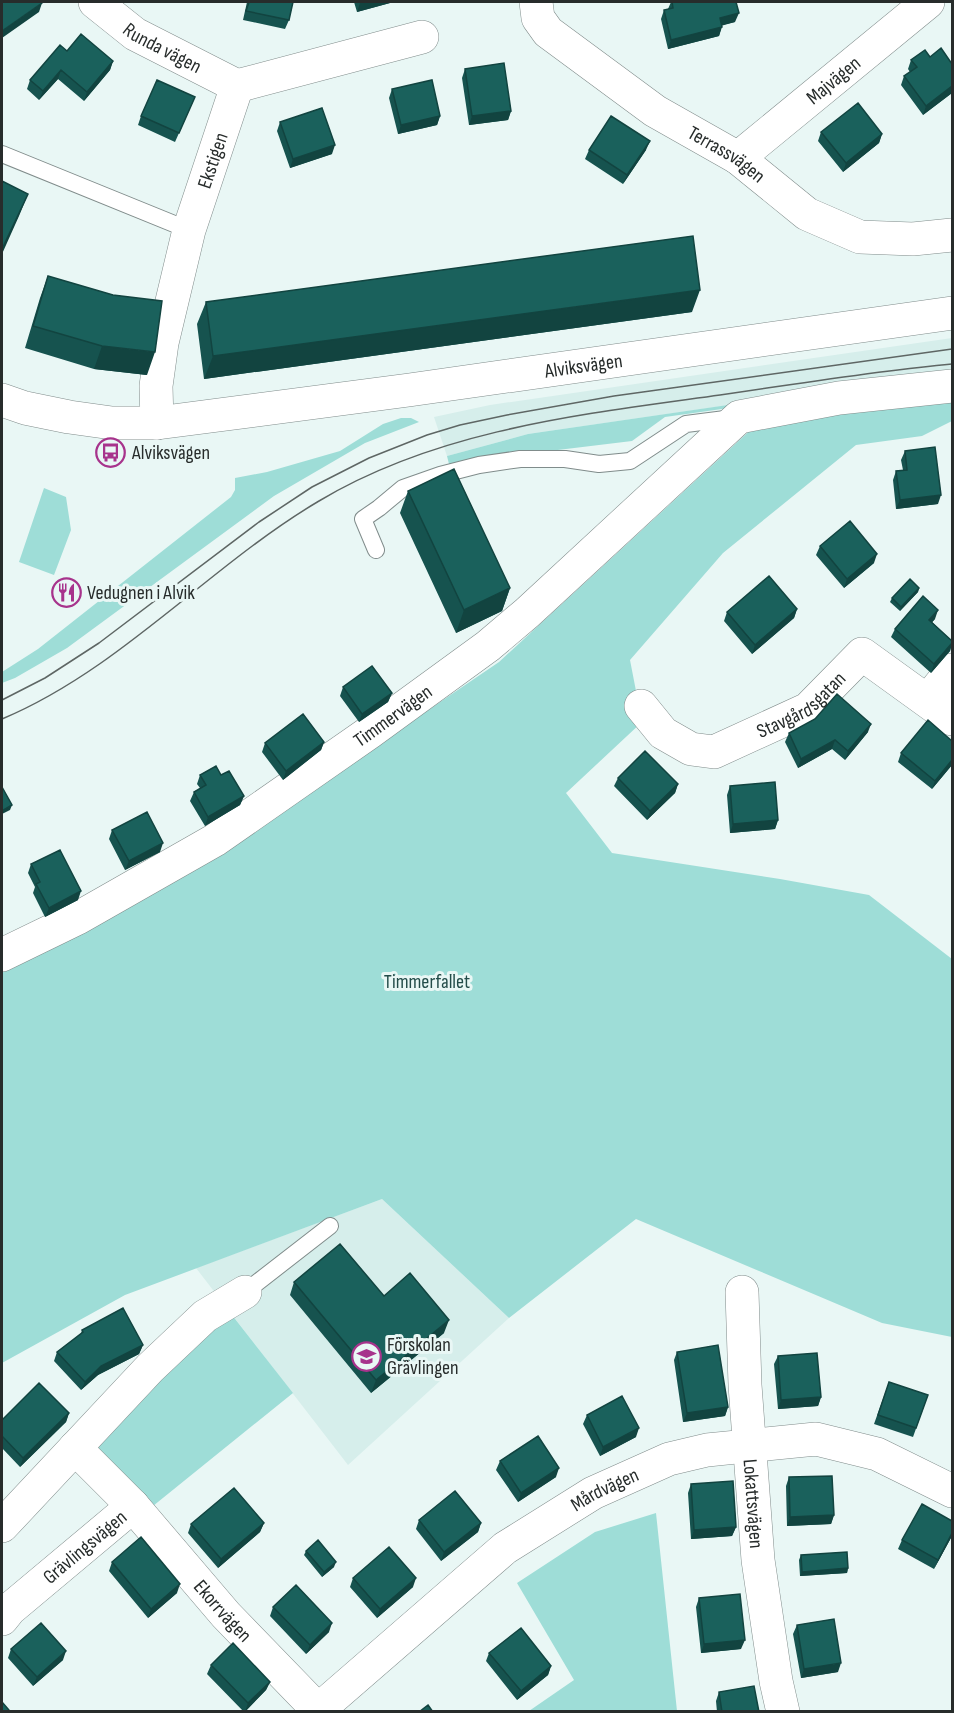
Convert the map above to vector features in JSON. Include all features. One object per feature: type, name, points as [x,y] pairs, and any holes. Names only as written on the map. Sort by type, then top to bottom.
[{"type":"street","name":"Runda vägen","points":[[95,2],[135,34],[237,86]]},
{"type":"street","name":"Terrassvägen","points":[[536,2],[538,18],[548,32],[656,111],[738,158],[807,214],[860,237],[913,239],[952,235]]},
{"type":"street","name":"Majvägen","points":[[738,158],[928,2]]},
{"type":"street","points":[[237,86],[422,37]]},
{"type":"street","name":"Ekstigen","points":[[157,423],[156,386],[162,343],[189,230],[237,86]]},
{"type":"street","name":"Alviksvägen","points":[[2,400],[25,408],[69,417],[112,423],[157,423],[409,390],[952,313]]},
{"type":"street","points":[[739,417],[839,398],[952,386]]},
{"type":"street","name":"Timmervägen","points":[[2,956],[78,918],[215,840],[479,653],[527,613],[739,417]]},
{"type":"street","name":"Stavgårdsgatan","points":[[641,706],[663,733],[691,749],[714,752],[808,709],[862,654],[940,709]]},
{"type":"street","points":[[940,709],[952,670]]},
{"type":"street","points":[[2,1526],[150,1368],[205,1316],[244,1292]]},
{"type":"street","name":"Lokattsvägen","points":[[742,1292],[745,1385],[758,1560],[783,1712]]},
{"type":"street","name":"Mårdvägen","points":[[318,1711],[505,1548],[593,1493],[669,1459],[707,1450],[751,1444],[816,1439],[877,1454],[952,1491]]},
{"type":"street","name":"Grävlingsvägen","points":[[2,1619],[10,1609],[133,1506],[75,1448]]},
{"type":"street","name":"Ekorrvägen","points":[[133,1506],[226,1615],[318,1711]]},
{"type":"lane","points":[[2,154],[189,230]]},
{"type":"lane","points":[[375,550],[363,519],[403,488],[450,472],[520,459],[565,459],[599,464],[630,461],[686,424],[739,417]]},
{"type":"lane","points":[[244,1292],[330,1226]]},
{"type":"shaded area","points":[[952,338],[952,373],[528,434],[447,456],[434,417],[490,405]]},
{"type":"shaded area","name":"Förskolan Grävlingen","points":[[382,1199],[509,1318],[348,1465],[196,1268]]},
{"type":"green space","points":[[880,383],[665,417],[632,441],[533,453],[450,468],[447,456],[528,434]]},
{"type":"green space","name":"Timmerfallet","points":[[952,401],[952,421],[922,436],[856,445],[723,553],[630,660],[642,722],[566,793],[612,853],[869,895],[952,959],[952,1337],[882,1323],[636,1219],[509,1318],[382,1199],[125,1295],[2,1363],[2,964],[343,768],[499,662],[757,424]]},
{"type":"green space","points":[[401,418],[411,418],[419,422],[365,443],[274,496],[67,648],[2,683],[2,672],[38,649],[231,497],[235,490],[235,478],[267,472],[340,451],[383,424]]},
{"type":"green space","points":[[44,488],[66,497],[71,530],[54,575],[19,562]]},
{"type":"green space","points":[[232,1315],[293,1393],[153,1506],[93,1447],[214,1324]]},
{"type":"green space","points":[[656,1513],[677,1711],[529,1711],[574,1680],[517,1583],[595,1532]]},
{"type":"building","points":[[2,2],[41,2],[42,3],[2,31]]},
{"type":"building","points":[[249,2],[293,2],[289,20],[246,11]]},
{"type":"building","points":[[672,2],[736,2],[739,13],[720,18],[722,27],[671,40],[664,10],[673,8]]},
{"type":"building","points":[[81,34],[113,61],[87,92],[61,70],[43,91],[30,80],[60,45],[67,51]]},
{"type":"building","points":[[941,48],[952,64],[952,86],[926,106],[904,76],[917,67],[911,60],[925,50],[930,57]]},
{"type":"building","points":[[504,63],[511,111],[472,116],[465,69]]},
{"type":"building","points":[[157,80],[195,97],[179,133],[141,116]]},
{"type":"building","points":[[432,80],[440,116],[401,125],[392,89]]},
{"type":"building","points":[[858,103],[882,134],[846,163],[821,132]]},
{"type":"building","points":[[322,108],[335,145],[293,159],[280,122]]},
{"type":"building","points":[[611,116],[650,141],[627,175],[589,150]]},
{"type":"building","points":[[2,181],[28,194],[2,249]]},
{"type":"building","points":[[693,236],[700,290],[213,356],[206,302]]},
{"type":"building","points":[[48,276],[113,295],[162,301],[155,352],[102,346],[33,326]]},
{"type":"building","points":[[935,447],[941,495],[900,500],[896,471],[907,470],[905,451]]},
{"type":"building","points":[[454,469],[510,588],[464,610],[408,491]]},
{"type":"building","points":[[850,521],[877,554],[847,579],[820,546]]},
{"type":"building","points":[[769,576],[797,609],[755,645],[727,612]]},
{"type":"building","points":[[910,579],[919,588],[901,607],[892,598]]},
{"type":"building","points":[[923,596],[938,610],[929,620],[952,641],[934,664],[895,629]]},
{"type":"building","points":[[372,666],[392,693],[362,714],[343,687]]},
{"type":"building","points":[[837,694],[871,724],[848,751],[835,740],[801,759],[789,733],[815,719]]},
{"type":"building","points":[[303,714],[324,742],[286,771],[265,743]]},
{"type":"building","points":[[928,720],[952,741],[952,760],[935,781],[901,753]]},
{"type":"building","points":[[645,751],[678,784],[650,811],[618,778]]},
{"type":"building","points":[[216,766],[221,775],[229,771],[244,796],[208,817],[194,792],[206,785],[200,775]]},
{"type":"building","points":[[775,782],[778,820],[733,824],[730,786]]},
{"type":"building","points":[[2,787],[12,805],[2,811]]},
{"type":"building","points":[[147,812],[163,843],[129,861],[112,830]]},
{"type":"building","points":[[60,850],[81,891],[49,908],[36,884],[40,882],[31,864]]},
{"type":"building","points":[[340,1244],[384,1296],[410,1273],[449,1320],[376,1380],[294,1282]]},
{"type":"building","points":[[123,1308],[143,1345],[101,1366],[85,1382],[57,1352],[83,1332],[82,1330]]},
{"type":"building","points":[[718,1345],[728,1407],[687,1413],[677,1352]]},
{"type":"building","points":[[817,1353],[821,1397],[781,1400],[778,1356]]},
{"type":"building","points":[[889,1382],[928,1395],[916,1428],[878,1415]]},
{"type":"building","points":[[39,1383],[69,1413],[23,1458],[2,1436],[2,1420]]},
{"type":"building","points":[[622,1396],[639,1428],[603,1447],[587,1415]]},
{"type":"building","points":[[538,1436],[559,1468],[521,1493],[500,1461]]},
{"type":"building","points":[[832,1476],[834,1515],[790,1517],[789,1477]]},
{"type":"building","points":[[733,1481],[736,1527],[694,1530],[691,1484]]},
{"type":"building","points":[[234,1488],[264,1523],[221,1559],[191,1524]]},
{"type":"building","points":[[455,1491],[481,1523],[444,1552],[419,1520]]},
{"type":"building","points":[[922,1504],[952,1521],[952,1533],[938,1560],[902,1540]]},
{"type":"building","points":[[141,1537],[180,1584],[151,1609],[112,1562]]},
{"type":"building","points":[[318,1540],[336,1562],[324,1572],[306,1551]]},
{"type":"building","points":[[389,1547],[416,1578],[380,1609],[353,1578]]},
{"type":"building","points":[[847,1552],[848,1568],[802,1572],[801,1555]]},
{"type":"building","points":[[296,1585],[332,1623],[310,1645],[273,1607]]},
{"type":"building","points":[[740,1594],[745,1640],[704,1644],[699,1598]]},
{"type":"building","points":[[834,1619],[841,1663],[804,1669],[797,1625]]},
{"type":"building","points":[[41,1623],[66,1651],[37,1677],[11,1649]]},
{"type":"building","points":[[521,1628],[551,1666],[521,1691],[489,1653]]},
{"type":"building","points":[[233,1643],[270,1682],[248,1703],[211,1665]]},
{"type":"building","points":[[754,1686],[759,1712],[722,1712],[719,1692]]},
{"type":"building","points":[[2,1702],[9,1710],[8,1712],[2,1712]]},
{"type":"building","points":[[428,1705],[433,1712],[419,1712]]},
{"type":"tram line","points":[[2,700],[45,678],[99,643],[259,522],[312,487],[369,458],[427,435],[507,415],[614,396],[952,349]]},
{"type":"tram line","points":[[2,719],[45,698],[86,673],[126,645],[240,555],[319,501],[365,477],[413,457],[514,428],[617,409],[952,364]]},
{"type":"place","name":"Alviksvägen","points":[[111,452]]},
{"type":"place","name":"Vedugnen i Alvik","points":[[66,592]]},
{"type":"place","name":"Förskolan Grävlingen","points":[[366,1356]]}]
